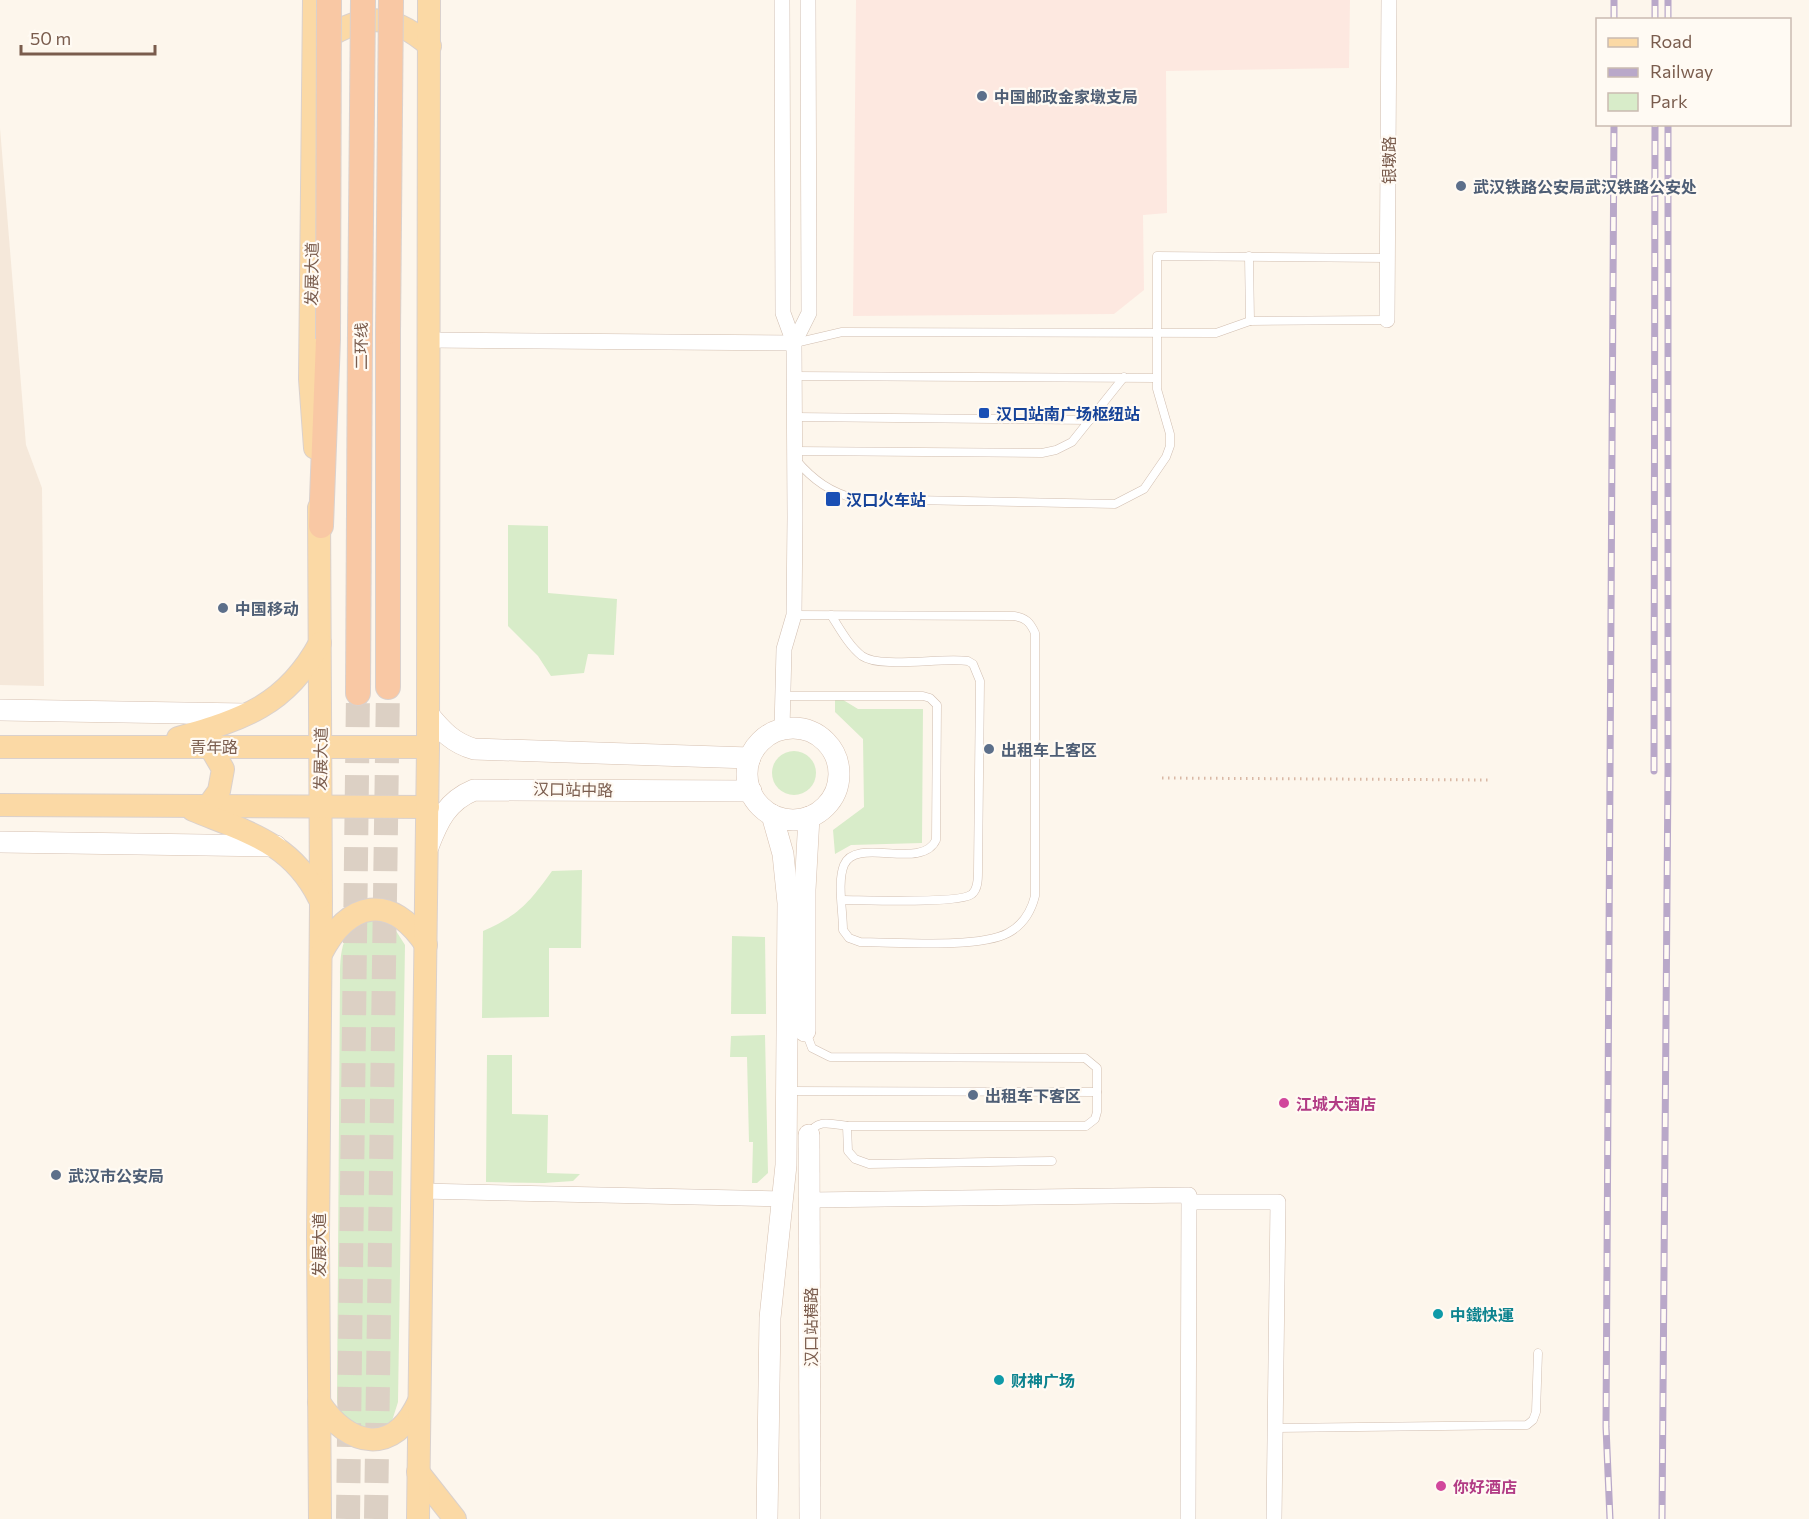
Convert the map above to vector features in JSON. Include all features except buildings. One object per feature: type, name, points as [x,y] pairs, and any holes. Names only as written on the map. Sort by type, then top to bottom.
[{"type":"highway","points":[[321,526],[328,339],[329,0]]},
{"type":"highway","name":"二环线","points":[[358,693],[363,0]]},
{"type":"highway","name":"二环线","points":[[388,687],[391,0]]},
{"type":"main road","name":"发展大道","points":[[314,0],[310,379],[321,526],[320,1519]]},
{"type":"main road","points":[[417,1519],[428,807],[429,0]]},
{"type":"main road","points":[[313,45],[351,24],[374,19],[395,22],[411,30],[430,46]]},
{"type":"main road","points":[[147,747],[219,726],[274,700],[306,670],[321,642]]},
{"type":"main road","name":"青年路","points":[[0,710],[247,714]]},
{"type":"main road","name":"汉口站中路","points":[[428,714],[444,734],[460,745],[474,749],[750,758]]},
{"type":"main road","points":[[794,728],[818,735],[831,749],[838,766],[835,791],[829,802],[809,817],[784,819],[772,814],[756,800],[751,791],[747,769],[750,758],[762,740],[782,729],[794,728]]},
{"type":"main road","name":"青年路","points":[[6,745],[428,747]]},
{"type":"main road","points":[[209,745],[220,759],[223,779],[209,806]]},
{"type":"main road","name":"汉口站中路","points":[[427,848],[446,808],[459,796],[474,790],[751,791]]},
{"type":"main road","points":[[181,805],[276,846],[309,878],[321,903]]},
{"type":"main road","points":[[6,806],[428,807]]},
{"type":"main road","points":[[767,1519],[770,1317],[783,1199],[788,894],[783,854],[772,814]]},
{"type":"main road","points":[[805,1031],[805,890],[809,817]]},
{"type":"main road","points":[[0,842],[276,846]]},
{"type":"main road","points":[[320,955],[338,927],[349,916],[375,908],[391,912],[404,920],[416,930],[426,945]]},
{"type":"main road","name":"汉口站横路","points":[[810,1135],[810,1519]]},
{"type":"main road","points":[[319,1402],[338,1427],[362,1440],[378,1440],[403,1427],[419,1401]]},
{"type":"main road","points":[[418,1472],[455,1519]]},
{"type":"street","points":[[782,0],[783,313],[794,343],[795,417],[794,615],[784,649],[782,729]]},
{"type":"street","points":[[794,343],[809,313],[808,0]]},
{"type":"street","name":"银墩路","points":[[1387,320],[1389,0]]},
{"type":"street","points":[[430,340],[794,343]]},
{"type":"street","points":[[421,1191],[783,1199]]},
{"type":"street","points":[[810,1200],[1189,1195],[1188,1519]]},
{"type":"street","points":[[1189,1202],[1278,1202],[1274,1519]]},
{"type":"lane","points":[[795,455],[819,483],[844,496],[857,499],[1115,504],[1144,489],[1166,457],[1170,446],[1170,434],[1158,398],[1156,378],[1157,256],[1387,258]]},
{"type":"lane","points":[[1249,256],[1250,321]]},
{"type":"lane","points":[[794,343],[842,332],[1216,333],[1250,321],[1387,320]]},
{"type":"lane","points":[[794,376],[1156,378]]},
{"type":"lane","points":[[795,455],[1042,453],[1056,450],[1072,442],[1124,377]]},
{"type":"lane","points":[[795,417],[1090,420]]},
{"type":"lane","points":[[783,696],[923,696],[930,698],[937,705],[937,832],[933,846],[920,852],[852,856],[842,873],[843,930],[849,938],[860,942],[984,941],[1008,934],[1026,917],[1035,896],[1035,633],[1031,624],[1024,618],[1014,616],[794,615]]},
{"type":"lane","points":[[831,615],[853,647],[867,659],[882,662],[968,661],[973,664],[980,681],[978,872],[975,891],[971,896],[950,900],[843,900]]},
{"type":"lane","points":[[805,1031],[812,1048],[830,1057],[1085,1058],[1096,1068],[1095,1119],[1086,1126],[817,1124],[810,1135]]},
{"type":"lane","points":[[786,1091],[1097,1092]]},
{"type":"lane","points":[[846,1126],[848,1151],[855,1159],[869,1164],[1052,1161]]},
{"type":"lane","points":[[1276,1428],[1527,1425],[1536,1412],[1538,1353]]},
{"type":"path","points":[[1162,778],[1489,780]]},
{"type":"shaded area","points":[[856,0],[1350,0],[1349,68],[1166,71],[1167,213],[1143,215],[1144,290],[1114,314],[853,316]]},
{"type":"shaded area","points":[[0,128],[26,445],[42,488],[44,686],[0,685]]},
{"type":"green space","points":[[508,525],[548,526],[548,593],[617,599],[614,655],[588,654],[584,673],[551,676],[538,656],[508,626]]},
{"type":"green space","points":[[835,695],[858,709],[923,709],[922,843],[851,845],[835,854],[833,830],[864,807],[863,739],[835,712]]},
{"type":"green space","points":[[794,751],[809,758],[816,773],[809,788],[794,795],[779,788],[772,773],[779,758]]},
{"type":"green space","points":[[582,870],[581,948],[549,948],[549,1017],[482,1018],[483,931],[506,919],[522,907],[537,892],[552,871]]},
{"type":"green space","points":[[380,919],[391,923],[405,945],[398,1402],[392,1421],[369,1432],[341,1416],[337,1402],[340,966],[343,946],[351,930],[368,921]]},
{"type":"green space","points":[[732,936],[765,937],[766,1014],[731,1014]]},
{"type":"green space","points":[[765,1035],[768,1173],[757,1183],[752,1183],[753,1142],[749,1142],[747,1057],[730,1057],[731,1036]]},
{"type":"green space","points":[[487,1055],[512,1055],[512,1114],[548,1115],[547,1173],[580,1174],[573,1181],[486,1182]]},
{"type":"tunnel","points":[[376,1519],[388,687]]},
{"type":"tunnel","points":[[348,1519],[358,693]]},
{"type":"railway","points":[[1614,0],[1614,18]]},
{"type":"railway","points":[[1655,0],[1655,18]]},
{"type":"railway","points":[[1668,0],[1668,18]]},
{"type":"railway","points":[[1610,1519],[1606,1427],[1614,126]]},
{"type":"railway","points":[[1654,771],[1655,126]]},
{"type":"railway","points":[[1662,1519],[1668,771],[1668,126]]},
{"type":"place","name":"中国邮政金家墩支局","points":[[982,96]]},
{"type":"place","name":"武汉铁路公安局武汉铁路公安处","points":[[1461,186]]},
{"type":"place","name":"汉口站南广场枢纽站","points":[[984,413]]},
{"type":"place","name":"汉口火车站","points":[[833,499]]},
{"type":"place","name":"中国移动","points":[[223,608]]},
{"type":"place","name":"出租车上客区","points":[[989,749]]},
{"type":"place","name":"出租车下客区","points":[[973,1095]]},
{"type":"place","name":"江城大酒店","points":[[1284,1103]]},
{"type":"place","name":"武汉市公安局","points":[[56,1175]]},
{"type":"place","name":"中鐵快運","points":[[1438,1314]]},
{"type":"place","name":"财神广场","points":[[999,1380]]},
{"type":"place","name":"你好酒店","points":[[1441,1486]]}]
